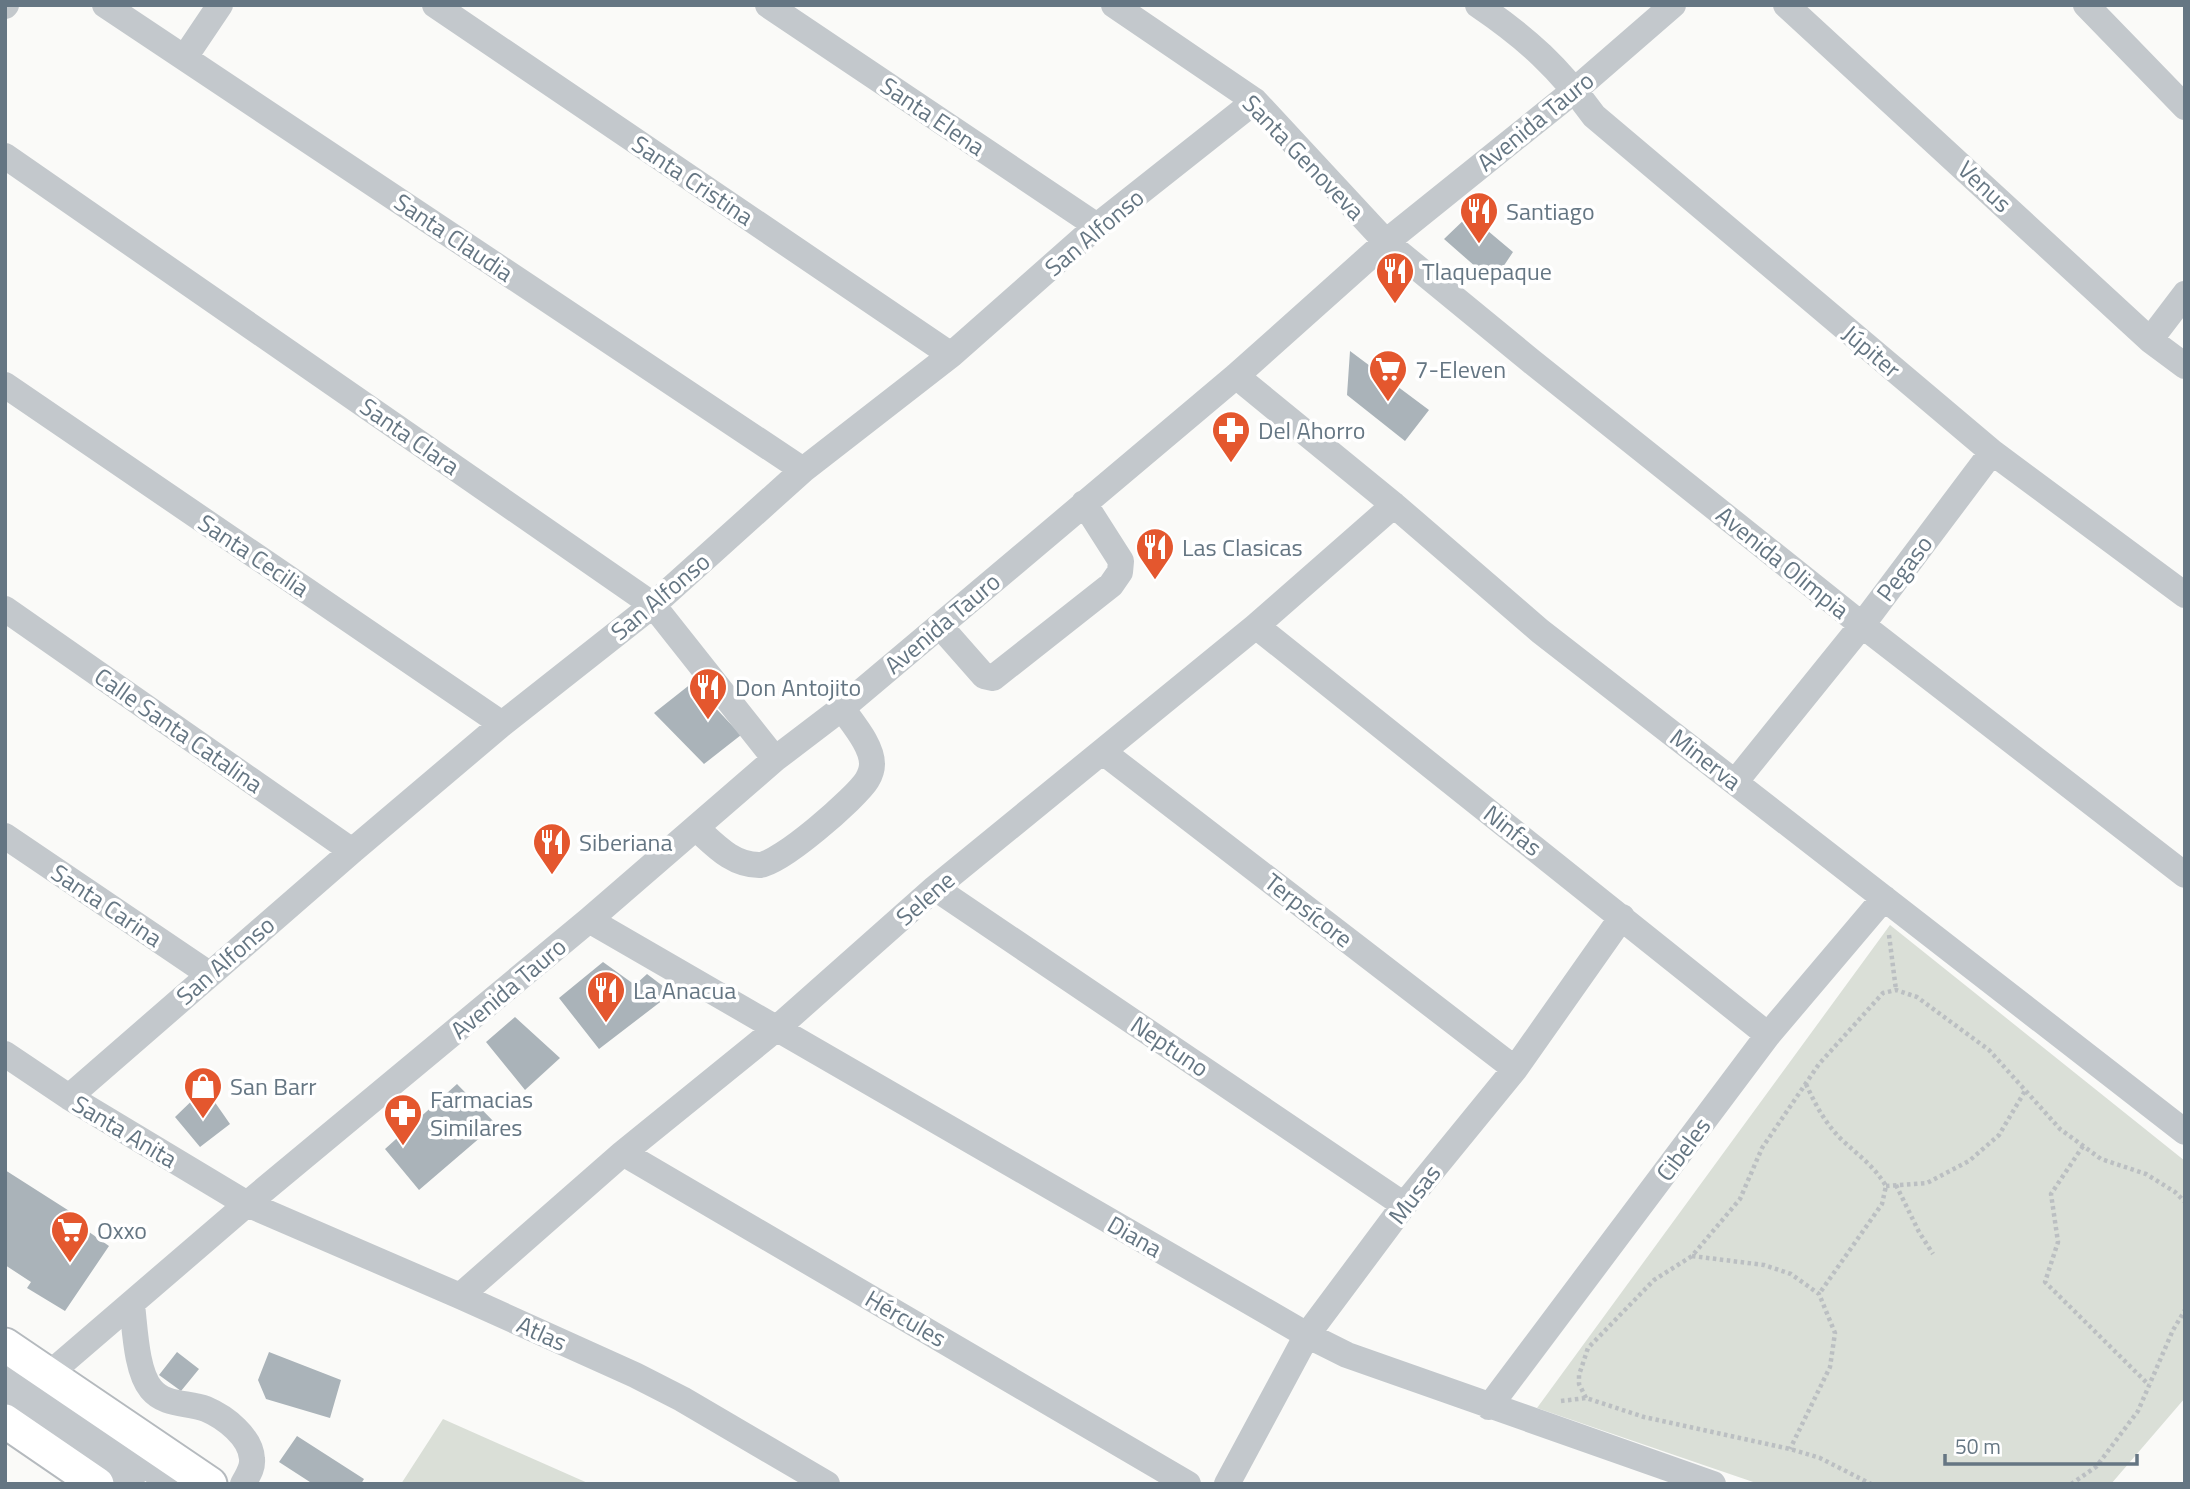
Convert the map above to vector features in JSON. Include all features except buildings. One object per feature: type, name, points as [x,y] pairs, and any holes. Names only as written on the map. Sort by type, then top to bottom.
[{"type":"main road","points":[[5,1345],[19,1400],[89,1481]]},
{"type":"main road","points":[[19,1400],[136,1434],[210,1484]]},
{"type":"street","name":"Santa Claudia","points":[[105,5],[803,470]]},
{"type":"street","points":[[185,57],[220,5]]},
{"type":"street","name":"Santa Cristina","points":[[435,5],[951,355]]},
{"type":"street","name":"Santa Elena","points":[[768,5],[1097,226]]},
{"type":"street","name":"Santa Genoveva","points":[[1114,5],[1255,102],[1386,242]]},
{"type":"street","name":"Júpiter","points":[[1478,5],[1537,49],[1575,90],[1594,116],[1992,452],[2183,589]]},
{"type":"street","name":"Avenida Tauro","points":[[19,1400],[247,1204],[589,920],[775,759],[842,708],[1236,376],[1386,242],[1575,90],[1673,5]]},
{"type":"street","name":"Venus","points":[[1786,5],[2151,340],[2185,366]]},
{"type":"street","points":[[2086,5],[2185,107]]},
{"type":"street","name":"San Alfonso","points":[[69,1097],[352,850],[502,724],[653,605],[803,470],[951,355],[1097,226],[1255,102]]},
{"type":"street","name":"Santa Clara","points":[[5,156],[653,605],[775,759]]},
{"type":"street","name":"Avenida Olimpia","points":[[1386,242],[1862,625],[2185,875]]},
{"type":"street","points":[[2151,340],[2185,294]]},
{"type":"street","name":"Minerva","points":[[1236,376],[1395,505],[1540,631],[2185,1132]]},
{"type":"street","name":"Santa Cecilia","points":[[5,385],[502,724]]},
{"type":"street","name":"Pegaso","points":[[1736,781],[1862,625],[1992,452]]},
{"type":"street","points":[[940,626],[984,676],[993,678],[1111,585],[1120,572],[1121,561],[1084,503]]},
{"type":"street","name":"Selene","points":[[460,1296],[623,1153],[776,1028],[935,888],[1256,626],[1395,505]]},
{"type":"street","name":"Calle Santa Catalina","points":[[5,609],[352,850]]},
{"type":"street","name":"Ninfas","points":[[1256,626],[1768,1035]]},
{"type":"street","points":[[696,828],[725,854],[740,862],[760,866],[767,865],[787,852],[826,820],[863,785],[872,768],[865,744],[842,708]]},
{"type":"street","name":"Terpsícore","points":[[1103,752],[1515,1069]]},
{"type":"street","name":"Santa Carina","points":[[5,836],[209,974]]},
{"type":"street","name":"Neptuno","points":[[935,888],[1404,1205]]},
{"type":"street","name":"Cibeles","points":[[1489,1406],[1768,1035],[1884,898]]},
{"type":"street","name":"Musas","points":[[1227,1484],[1307,1335],[1404,1205],[1515,1069],[1622,917]]},
{"type":"street","name":"Diana","points":[[589,920],[1307,1335],[1347,1355],[1713,1484]]},
{"type":"street","name":"Santa Anita","points":[[5,1054],[69,1097],[247,1204]]},
{"type":"street","name":"Hércules","points":[[623,1153],[1188,1484]]},
{"type":"street","name":"Atlas","points":[[247,1204],[460,1296],[682,1399],[827,1484]]},
{"type":"street","points":[[132,1305],[145,1379],[159,1396],[178,1404],[205,1409],[235,1428],[251,1450],[253,1461],[251,1471],[243,1484]]},
{"type":"street","points":[[5,1371],[19,1400],[132,1484]]},
{"type":"street","points":[[136,1434],[159,1396]]},
{"type":"street","points":[[19,1400],[173,1484]]},
{"type":"path","points":[[1884,898],[1896,990]]},
{"type":"path","points":[[1586,1398],[1579,1384],[1579,1375],[1588,1348],[1654,1280],[1692,1256],[1740,1199],[1762,1148],[1819,1064],[1883,993],[1896,990],[1917,997],[1989,1050],[2060,1129],[2101,1159],[2146,1174],[2185,1202]]},
{"type":"path","points":[[1806,1084],[1820,1115],[1839,1137],[1877,1170],[1886,1186],[1882,1204],[1819,1294]]},
{"type":"path","points":[[1886,1186],[1927,1183],[1969,1161],[1999,1135],[2025,1091]]},
{"type":"path","points":[[2083,1146],[2052,1194],[2058,1242],[2045,1282],[2149,1385]]},
{"type":"path","points":[[1896,1185],[1933,1254]]},
{"type":"path","points":[[1692,1256],[1764,1265],[1791,1274],[1819,1294],[1835,1333],[1830,1367],[1790,1449]]},
{"type":"path","points":[[2071,1484],[2096,1467],[2138,1411],[2173,1330],[2185,1310]]},
{"type":"path","points":[[1552,1403],[1586,1398],[1644,1417],[1790,1449],[1820,1458],[1871,1484]]},
{"type":"shaded area","points":[[1890,925],[2185,1161],[2185,1398],[2111,1484],[1759,1484],[1537,1408]]},
{"type":"shaded area","points":[[443,1419],[590,1484],[401,1484]]},
{"type":"place","name":"Santiago","points":[[1479,245]]},
{"type":"place","name":"Tlaquepaque","points":[[1395,305]]},
{"type":"place","name":"7-Eleven","points":[[1388,403]]},
{"type":"place","name":"Del Ahorro","points":[[1231,464]]},
{"type":"place","name":"Las Clasicas","points":[[1155,581]]},
{"type":"place","name":"Don Antojito","points":[[708,721]]},
{"type":"place","name":"Siberiana","points":[[552,876]]},
{"type":"place","name":"La Anacua","points":[[606,1024]]},
{"type":"place","name":"San Barr","points":[[203,1120]]},
{"type":"place","name":"Farmacias Similares","points":[[403,1147]]},
{"type":"place","name":"Oxxo","points":[[70,1264]]}]
